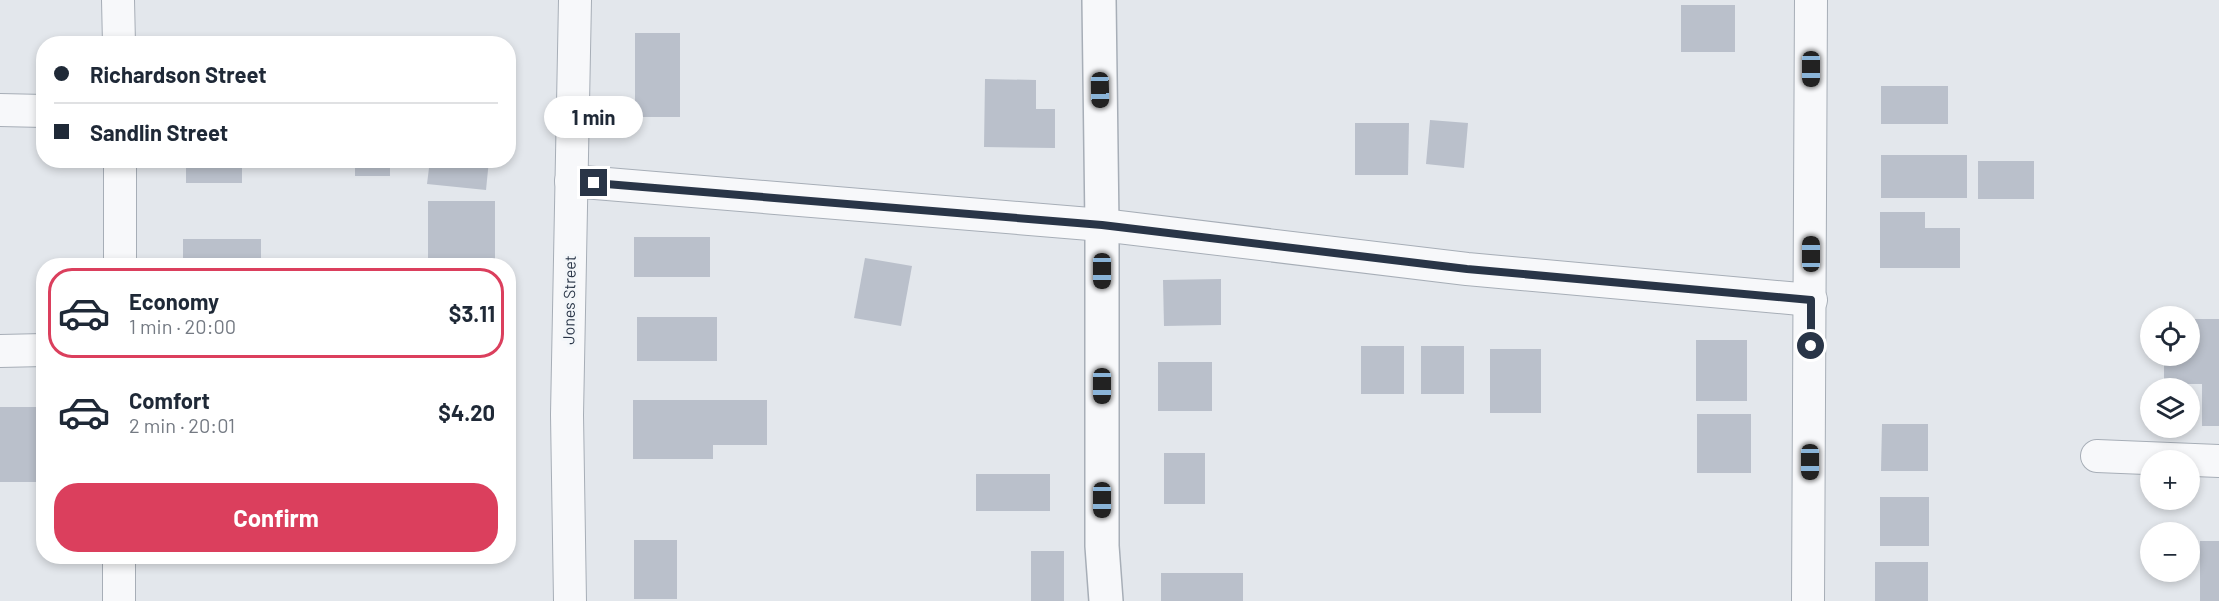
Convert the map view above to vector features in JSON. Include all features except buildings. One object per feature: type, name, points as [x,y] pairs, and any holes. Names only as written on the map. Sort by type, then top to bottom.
[{"type":"street","points":[[118,0],[118,36]]},
{"type":"street","name":"Jones Street","points":[[570,601],[567,415],[575,0]]},
{"type":"street","points":[[1099,0],[1102,546],[1106,601]]},
{"type":"street","points":[[1808,601],[1811,0]]},
{"type":"street","points":[[0,110],[36,111]]},
{"type":"street","points":[[120,168],[120,258]]},
{"type":"street","points":[[571,181],[1102,225],[1467,269],[1811,300]]},
{"type":"street","points":[[0,351],[36,350]]},
{"type":"street","points":[[2097,456],[2219,461]]},
{"type":"street","points":[[119,564],[119,601]]},
{"type":"route","points":[[594,183],[1102,225],[1467,269],[1811,300],[1811,346]]}]
